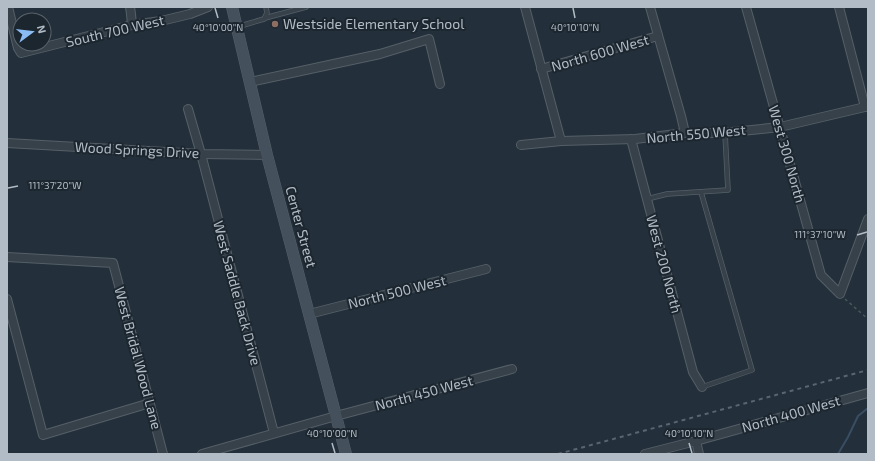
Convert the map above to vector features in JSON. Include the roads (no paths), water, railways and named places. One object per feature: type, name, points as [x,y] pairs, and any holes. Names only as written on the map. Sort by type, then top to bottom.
[{"type":"street","name":"South 700 West","points":[[8,7],[18,48],[21,53],[132,25],[161,21],[190,14],[208,7]]},
{"type":"street","points":[[130,7],[132,25]]},
{"type":"street","name":"Center Street","points":[[232,7],[267,155],[346,454]]},
{"type":"street","points":[[525,7],[561,141]]},
{"type":"street","points":[[650,7],[685,133]]},
{"type":"street","name":"West 300 North","points":[[746,7],[822,275],[840,294],[868,219]]},
{"type":"street","points":[[839,7],[867,107]]},
{"type":"street","name":"North 600 West","points":[[541,69],[658,36]]},
{"type":"street","points":[[250,82],[380,54],[430,39],[440,84]]},
{"type":"street","name":"North 550 West","points":[[521,145],[561,141],[631,139],[685,133],[725,132],[780,127],[867,107]]},
{"type":"street","name":"West Saddle Back Drive","points":[[188,109],[274,433]]},
{"type":"street","name":"West 200 North","points":[[631,139],[693,372],[702,387]]},
{"type":"street","name":"Wood Springs Drive","points":[[7,143],[201,154],[267,155]]},
{"type":"street","name":"West Bridal Wood Lane","points":[[7,257],[113,263],[163,454]]},
{"type":"street","name":"North 500 West","points":[[309,314],[486,269]]},
{"type":"street","points":[[7,299],[42,435],[150,403]]},
{"type":"street","name":"North 450 West","points":[[202,454],[274,433],[512,369]]},
{"type":"street","name":"North 400 West","points":[[645,454],[868,392]]},
{"type":"street","points":[[696,441],[699,454]]},
{"type":"lane","points":[[265,18],[267,13],[266,7]]},
{"type":"lane","points":[[237,28],[265,18],[306,7]]},
{"type":"lane","points":[[647,200],[667,194],[728,190],[725,132]]},
{"type":"lane","points":[[701,192],[752,370],[702,387]]},
{"type":"waterway","points":[[838,454],[858,416],[868,408]]},
{"type":"railway","points":[[558,454],[868,370]]},
{"type":"place","name":"Westside Elementary School","points":[[275,24]]}]
